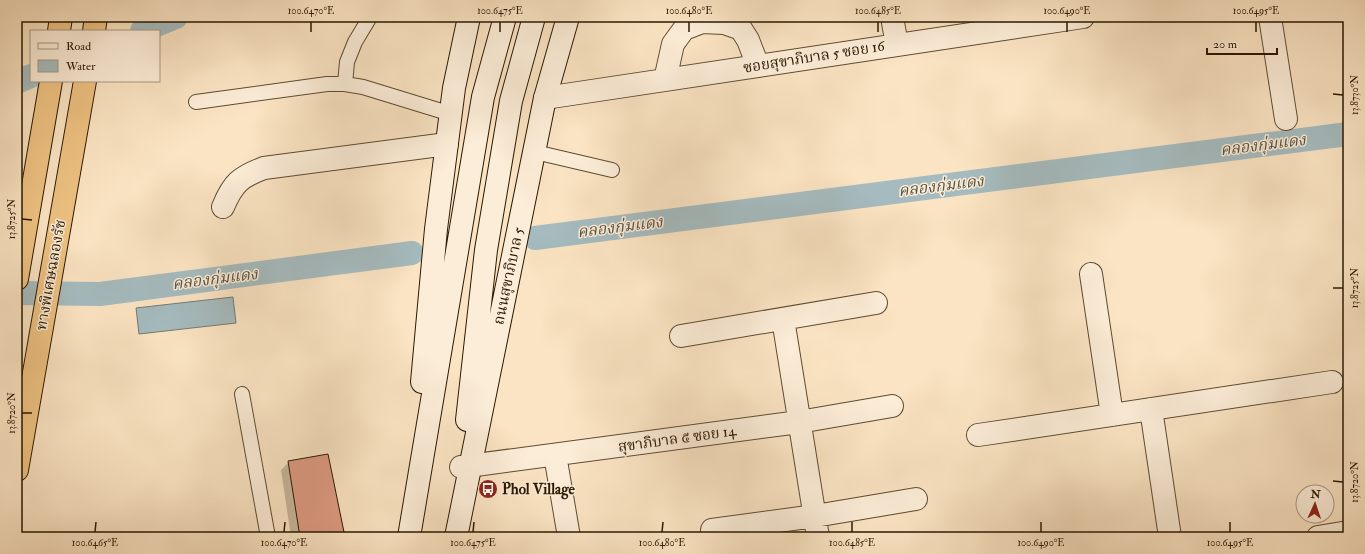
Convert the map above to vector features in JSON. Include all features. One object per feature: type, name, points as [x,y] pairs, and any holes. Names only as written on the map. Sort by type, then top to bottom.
[{"type":"highway","points":[[59,30],[62,17]]},
{"type":"highway","points":[[94,30],[96,17]]},
{"type":"highway","points":[[17,279],[51,82]]},
{"type":"highway","name":"ทางพิเศษฉลองรัช","points":[[17,470],[85,82]]},
{"type":"street","points":[[408,537],[435,237],[454,88],[469,17]]},
{"type":"street","points":[[408,537],[483,97],[505,17]]},
{"type":"street","name":"ถนนสุขาภิบาล 5","points":[[455,537],[466,466],[486,250],[512,101],[534,17]]},
{"type":"street","name":"ถนนสุขาภิบาล 5","points":[[466,466],[535,152],[545,98],[568,17]]},
{"type":"street","points":[[892,17],[897,45]]},
{"type":"street","name":"ซอยสุขาภิบาล 5 ซอย 16","points":[[545,98],[1083,17]]},
{"type":"street","points":[[1270,17],[1286,119]]},
{"type":"street","points":[[665,80],[673,44],[684,29],[702,22],[724,23],[741,29],[748,40],[758,66]]},
{"type":"street","points":[[224,207],[229,194],[240,179],[249,173],[264,168],[447,144]]},
{"type":"street","points":[[1091,274],[1112,415]]},
{"type":"street","points":[[681,336],[876,302]]},
{"type":"street","points":[[782,319],[818,537]]},
{"type":"street","points":[[978,435],[1332,382]]},
{"type":"street","name":"สุขาภิบาล ๕ ซอย 14","points":[[466,466],[799,422],[892,406]]},
{"type":"street","points":[[1151,409],[1170,537]]},
{"type":"street","points":[[555,455],[569,537]]},
{"type":"street","points":[[712,530],[815,516],[916,498]]},
{"type":"street","points":[[1318,537],[1348,532]]},
{"type":"lane","points":[[345,84],[347,62],[355,42],[370,17]]},
{"type":"lane","points":[[196,102],[327,84],[345,84],[363,87],[451,114]]},
{"type":"lane","points":[[535,152],[612,170]]},
{"type":"lane","points":[[242,394],[268,537]]},
{"type":"water","points":[[233,297],[236,323],[139,334],[136,308]]},
{"type":"building","points":[[328,454],[345,537],[300,537],[288,461]]},
{"type":"waterway","points":[[144,30],[176,17]]},
{"type":"waterway","points":[[17,82],[30,76]]},
{"type":"waterway","name":"คลองกุ่มแดง","points":[[535,238],[1348,134]]},
{"type":"waterway","name":"คลองกุ่มแดง","points":[[17,293],[100,294],[412,253]]},
{"type":"place","name":"Phol Village","points":[[488,489]]}]
